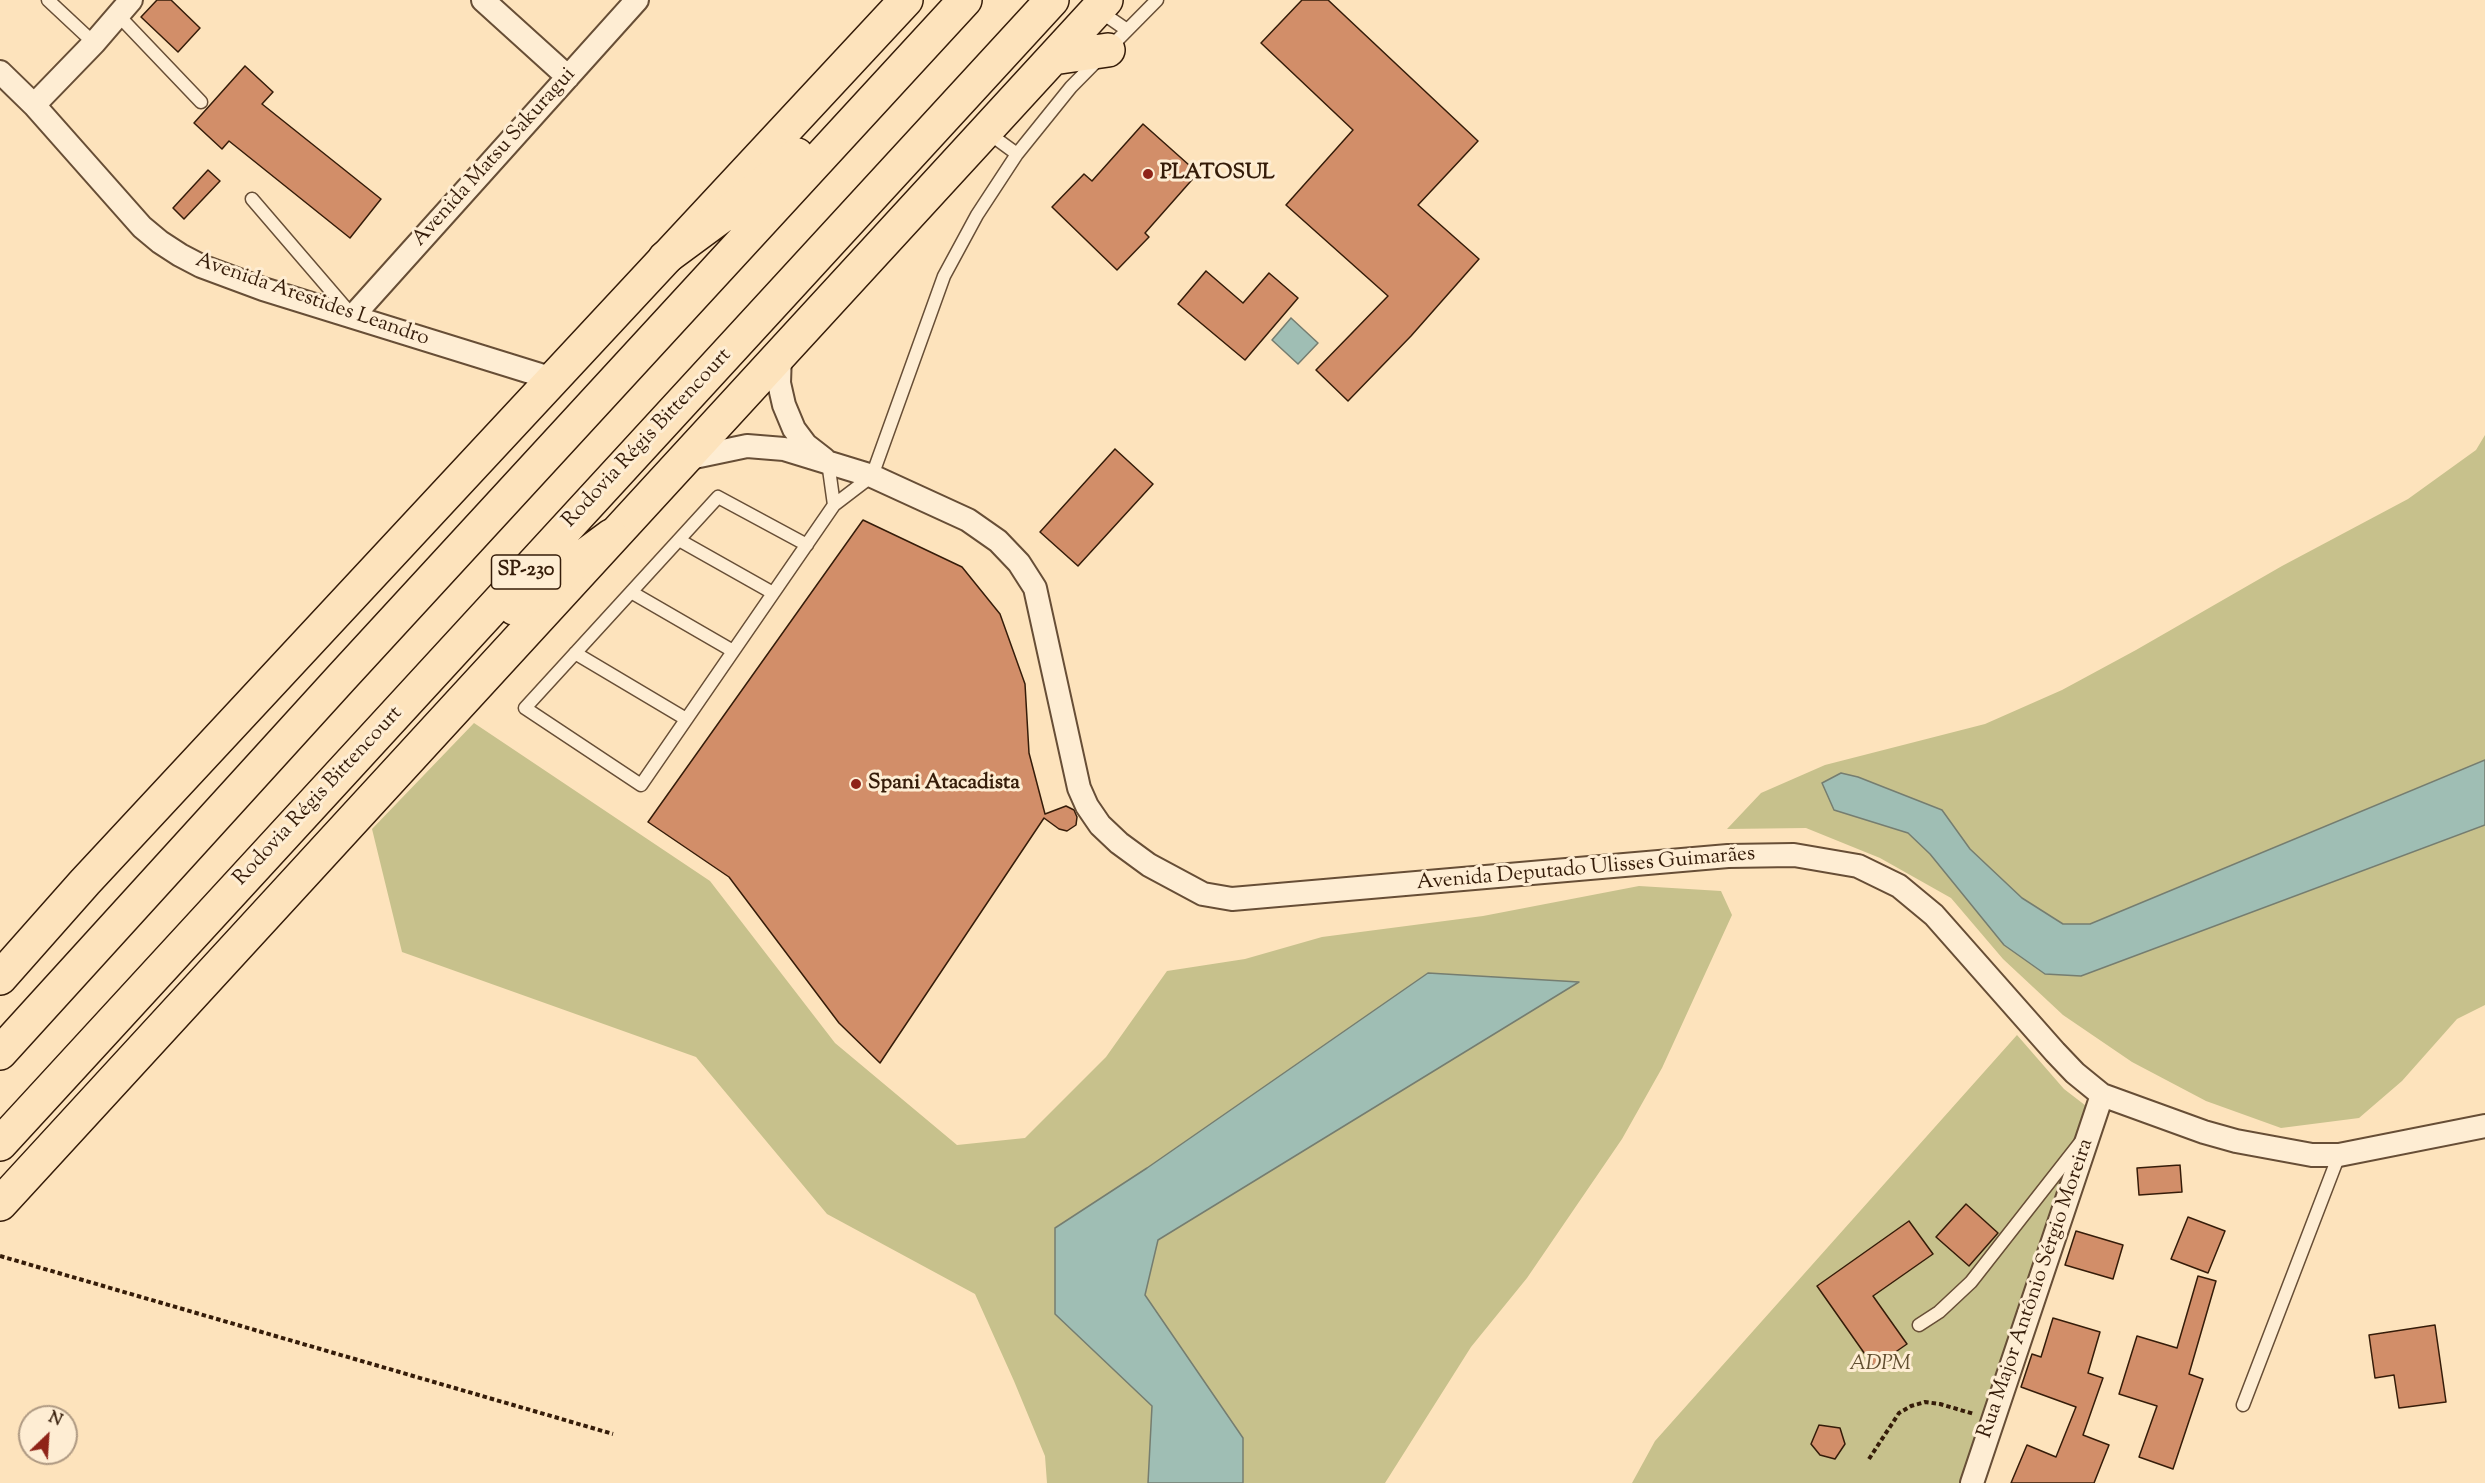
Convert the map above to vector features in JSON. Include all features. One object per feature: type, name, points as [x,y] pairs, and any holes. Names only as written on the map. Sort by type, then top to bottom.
[{"type":"main road","points":[[0,978],[93,874],[906,0]]},
{"type":"main road","name":"SP-230","points":[[0,1053],[342,677],[965,0]]},
{"type":"main road","name":"Rodovia Régis Bittencourt","points":[[0,1144],[1052,0]]},
{"type":"main road","points":[[0,1204],[1102,5]]},
{"type":"main road","points":[[665,258],[741,202],[931,36]]},
{"type":"main road","points":[[1053,58],[1117,40]]},
{"type":"main road","points":[[415,693],[527,597],[612,536]]},
{"type":"street","points":[[483,0],[568,77]]},
{"type":"street","name":"Avenida Matsu Sakuragui","points":[[353,316],[637,0]]},
{"type":"street","points":[[34,105],[125,7]]},
{"type":"street","name":"Avenida Arestides Leandro","points":[[0,72],[34,105],[125,210],[160,242],[201,266],[263,289],[553,379]]},
{"type":"street","name":"Avenida Deputado Ulisses Guimarães","points":[[780,354],[779,383],[784,405],[794,429],[806,445],[828,462]]},
{"type":"street","name":"Avenida Deputado Ulisses Guimarães","points":[[683,459],[747,446],[784,450],[872,476],[968,520],[998,541],[1019,563],[1035,588],[1078,788],[1087,806],[1100,825],[1119,843],[1182,885],[1203,894],[1232,899],[1728,856],[1794,855],[1858,866],[1899,886],[1934,915],[2055,1052],[2102,1095],[2185,1126],[2236,1141],[2296,1153],[2339,1155],[2485,1126]]},
{"type":"street","name":"Rua Major Antônio Sérgio Moreira","points":[[1972,1483],[2102,1095]]},
{"type":"lane","points":[[48,0],[94,43]]},
{"type":"lane","points":[[807,545],[718,497],[525,708],[640,785],[807,545],[834,505],[872,476],[944,276],[977,215],[1017,154],[1071,87],[1157,0]]},
{"type":"lane","points":[[1102,5],[1117,40]]},
{"type":"lane","points":[[125,7],[201,102]]},
{"type":"lane","points":[[987,132],[1017,154]]},
{"type":"lane","points":[[252,199],[353,316]]},
{"type":"lane","points":[[828,462],[834,505]]},
{"type":"lane","points":[[679,540],[773,593]]},
{"type":"lane","points":[[631,592],[733,651]]},
{"type":"lane","points":[[575,653],[686,719]]},
{"type":"lane","points":[[1919,1325],[1939,1312],[1971,1282],[2091,1127]]},
{"type":"lane","points":[[2243,1405],[2339,1155]]},
{"type":"path","points":[[0,1256],[613,1434]]},
{"type":"path","points":[[1869,1460],[1899,1413],[1911,1406],[1925,1402],[1940,1404],[1992,1420]]},
{"type":"green space","points":[[2485,435],[2485,1005],[2457,1019],[2402,1081],[2359,1118],[2281,1128],[2206,1101],[2132,1062],[2063,1015],[2003,959],[1951,898],[1880,858],[1806,828],[1727,829],[1761,793],[1825,765],[1985,724],[2062,690],[2282,566],[2408,499],[2476,450]]},
{"type":"green space","points":[[474,723],[710,881],[835,1043],[957,1145],[1025,1138],[1106,1057],[1167,971],[1245,959],[1322,937],[1483,916],[1639,886],[1721,891],[1732,915],[1662,1068],[1622,1139],[1527,1278],[1471,1347],[1385,1483],[1047,1483],[1045,1456],[975,1294],[827,1214],[696,1057],[402,952],[372,829]]},
{"type":"green space","name":"ADPM","points":[[2017,1035],[2064,1089],[2090,1109],[1964,1483],[1632,1483],[1655,1441]]},
{"type":"water","points":[[1291,318],[1318,343],[1298,364],[1272,340]]},
{"type":"water","points":[[2485,760],[2485,825],[2081,976],[2045,974],[2004,945],[1930,854],[1908,833],[1834,810],[1822,783],[1841,773],[1858,777],[1942,810],[1970,849],[2022,898],[2063,924],[2090,924]]},
{"type":"water","points":[[1428,973],[1579,982],[1158,1240],[1145,1295],[1243,1438],[1243,1483],[1148,1483],[1152,1406],[1055,1314],[1055,1228],[1147,1168]]},
{"type":"building","points":[[157,0],[171,0],[200,28],[178,52],[141,17]]},
{"type":"building","points":[[1302,0],[1328,0],[1478,141],[1418,205],[1479,259],[1411,336],[1348,401],[1316,370],[1388,296],[1286,205],[1353,130],[1261,43]]},
{"type":"building","points":[[245,66],[273,92],[262,104],[381,199],[350,238],[229,141],[222,149],[194,123]]},
{"type":"building","points":[[1143,124],[1198,173],[1145,233],[1149,237],[1117,270],[1052,207],[1084,174],[1092,181]]},
{"type":"building","points":[[208,170],[220,181],[184,219],[173,208]]},
{"type":"building","points":[[1206,271],[1243,303],[1269,273],[1298,298],[1245,360],[1178,304]]},
{"type":"building","points":[[1115,449],[1153,484],[1078,566],[1040,532]]},
{"type":"building","name":"Spani Atacadista","points":[[863,520],[962,567],[1000,614],[1025,684],[1029,753],[1045,814],[1066,806],[1074,810],[1077,817],[1076,825],[1067,831],[1059,829],[1044,818],[880,1063],[839,1023],[729,877],[648,822]]},
{"type":"building","points":[[2180,1165],[2182,1192],[2139,1195],[2137,1168]]},
{"type":"building","points":[[1966,1204],[1998,1233],[1969,1266],[1936,1237]]},
{"type":"building","points":[[2188,1217],[2225,1231],[2208,1273],[2171,1259]]},
{"type":"building","points":[[1909,1221],[1933,1254],[1873,1296],[1907,1344],[1874,1367],[1817,1286]]},
{"type":"building","points":[[2076,1231],[2123,1245],[2113,1279],[2065,1265]]},
{"type":"building","points":[[2198,1276],[2216,1281],[2189,1374],[2203,1379],[2173,1469],[2139,1457],[2157,1406],[2119,1394],[2137,1336],[2177,1348]]},
{"type":"building","points":[[2053,1318],[2100,1332],[2088,1373],[2103,1378],[2083,1435],[2109,1445],[2094,1483],[2011,1483],[2027,1445],[2056,1457],[2076,1407],[2021,1387],[2032,1354],[2041,1357]]},
{"type":"building","points":[[2435,1325],[2446,1402],[2399,1408],[2394,1375],[2375,1378],[2369,1335]]},
{"type":"building","points":[[1819,1425],[1840,1428],[1845,1444],[1835,1459],[1820,1455],[1811,1444]]},
{"type":"place","name":"PLATOSUL","points":[[1148,174]]},
{"type":"place","name":"Spani Atacadista","points":[[856,784]]}]
